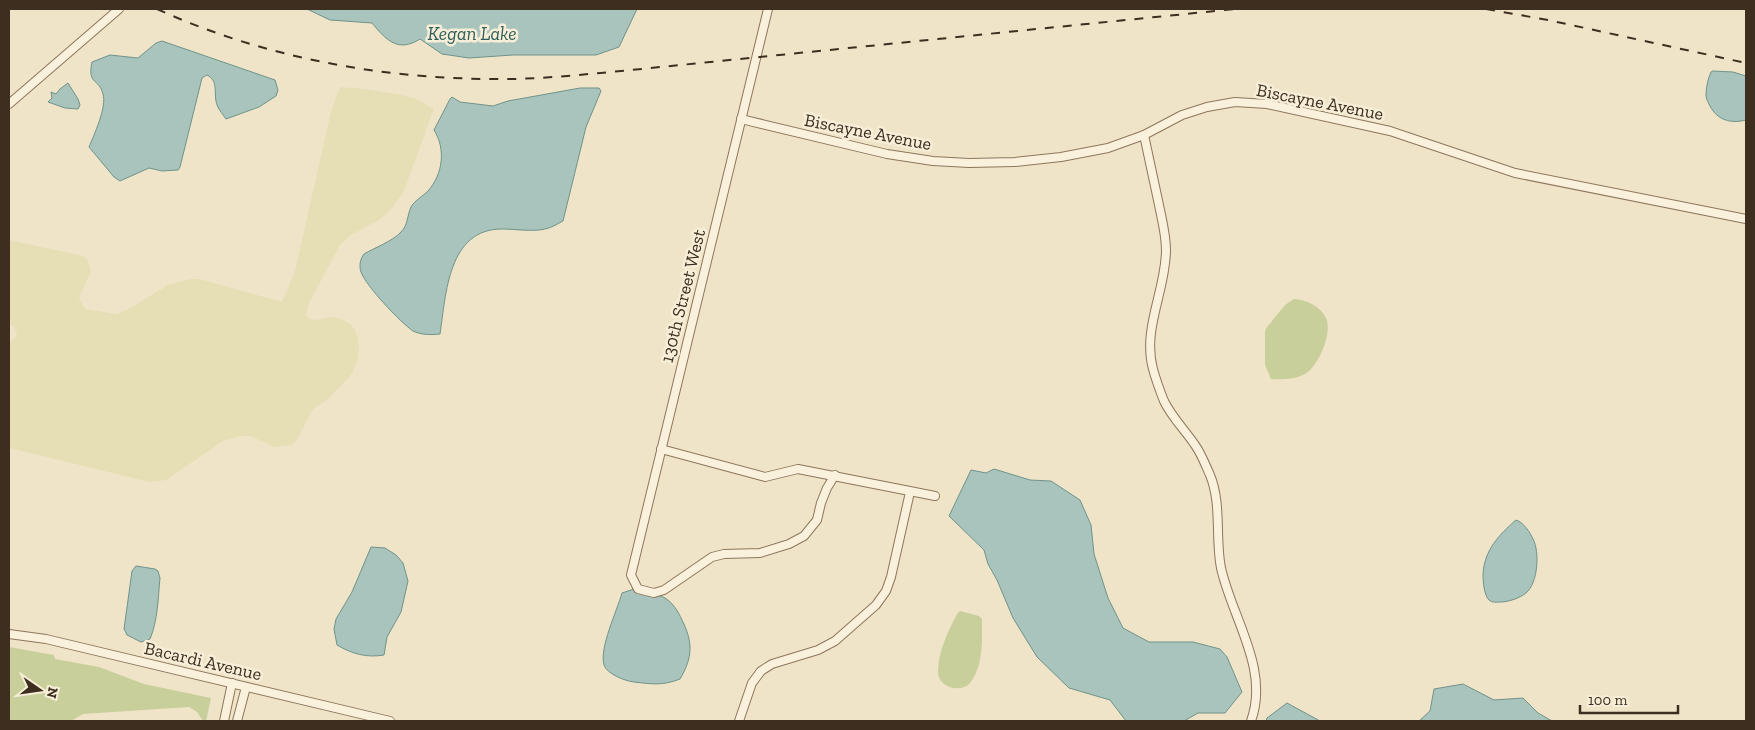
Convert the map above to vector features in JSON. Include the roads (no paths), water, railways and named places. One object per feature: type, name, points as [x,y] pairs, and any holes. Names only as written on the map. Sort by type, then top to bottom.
[{"type":"street","points":[[9,104],[110,12],[118,9]]},
{"type":"street","name":"130th Street West","points":[[768,9],[632,575],[638,589],[654,593],[664,590],[712,557],[724,554],[760,553],[789,544],[804,536],[816,520],[820,503],[835,475]]},
{"type":"street","name":"Biscayne Avenue","points":[[740,120],[887,154],[970,163],[1016,162],[1061,157],[1108,148],[1144,135],[1182,115],[1207,106],[1235,102],[1267,104],[1390,131],[1515,173],[1746,219]]},
{"type":"street","points":[[1144,135],[1164,228],[1166,249],[1164,278],[1151,328],[1152,368],[1165,403],[1197,448],[1211,477],[1216,502],[1221,569],[1253,662],[1257,687],[1254,714],[1251,721]]},
{"type":"street","points":[[661,449],[765,477],[798,469],[935,496]]},
{"type":"street","points":[[740,721],[752,682],[761,671],[772,664],[818,650],[835,641],[876,605],[886,591],[892,577],[910,492]]},
{"type":"street","name":"Bacardi Avenue","points":[[9,634],[46,639],[390,721]]},
{"type":"street","points":[[224,721],[232,683]]},
{"type":"street","points":[[237,721],[246,687]]},
{"type":"water","name":"Kegan Lake","points":[[307,9],[637,9],[619,47],[596,55],[513,55],[469,58],[442,54],[420,39],[405,45],[399,45],[382,35],[372,23],[330,20]]},
{"type":"water","points":[[162,41],[275,80],[278,90],[276,96],[259,107],[226,119],[217,104],[213,80],[207,75],[202,78],[178,170],[162,171],[149,168],[120,181],[114,177],[89,147],[99,121],[104,100],[99,85],[92,78],[92,62],[110,55],[138,58],[156,43]]},
{"type":"water","points":[[1713,71],[1733,72],[1746,76],[1746,120],[1725,120],[1713,111],[1706,95],[1709,77]]},
{"type":"water","points":[[68,83],[78,99],[80,105],[78,109],[65,108],[48,102],[52,98],[51,92],[56,94]]},
{"type":"water","points":[[580,88],[599,88],[601,91],[586,127],[563,221],[550,228],[540,230],[502,229],[484,232],[470,240],[460,252],[453,266],[448,283],[440,334],[426,334],[413,331],[392,312],[369,286],[361,272],[360,263],[364,254],[401,232],[412,205],[428,191],[437,177],[440,169],[441,153],[438,137],[434,130],[450,99],[452,97],[460,102],[493,106],[508,101]]},
{"type":"water","points":[[994,469],[1030,480],[1051,481],[1080,500],[1091,525],[1094,554],[1108,598],[1123,628],[1149,642],[1193,642],[1220,649],[1227,657],[1242,692],[1225,713],[1198,713],[1184,721],[1126,721],[1110,700],[1069,688],[1037,657],[1013,618],[988,564],[984,550],[949,516],[971,470],[986,473]]},
{"type":"water","points":[[1516,520],[1532,536],[1537,552],[1537,567],[1533,582],[1526,593],[1517,598],[1492,602],[1486,595],[1484,584],[1483,575],[1486,558],[1498,537]]},
{"type":"water","points":[[371,547],[385,548],[396,555],[403,563],[408,581],[401,612],[387,637],[384,655],[378,656],[348,651],[337,645],[334,629],[336,619],[352,592]]},
{"type":"water","points":[[136,566],[155,569],[158,571],[160,578],[153,632],[150,639],[141,642],[127,635],[124,629],[132,571]]},
{"type":"water","points":[[634,589],[665,598],[677,610],[686,628],[690,643],[687,664],[680,679],[657,684],[630,681],[612,674],[604,665],[603,658],[606,639],[622,593]]},
{"type":"water","points":[[1463,684],[1494,700],[1523,698],[1538,713],[1552,721],[1419,721],[1430,711],[1434,689]]},
{"type":"water","points":[[1287,703],[1320,721],[1266,721],[1267,718]]},
{"type":"railway","points":[[157,9],[236,40],[319,61],[361,69],[404,74],[447,78],[506,79],[621,71],[1235,9]]},
{"type":"railway","points":[[1486,9],[1548,20],[1746,63]]}]
